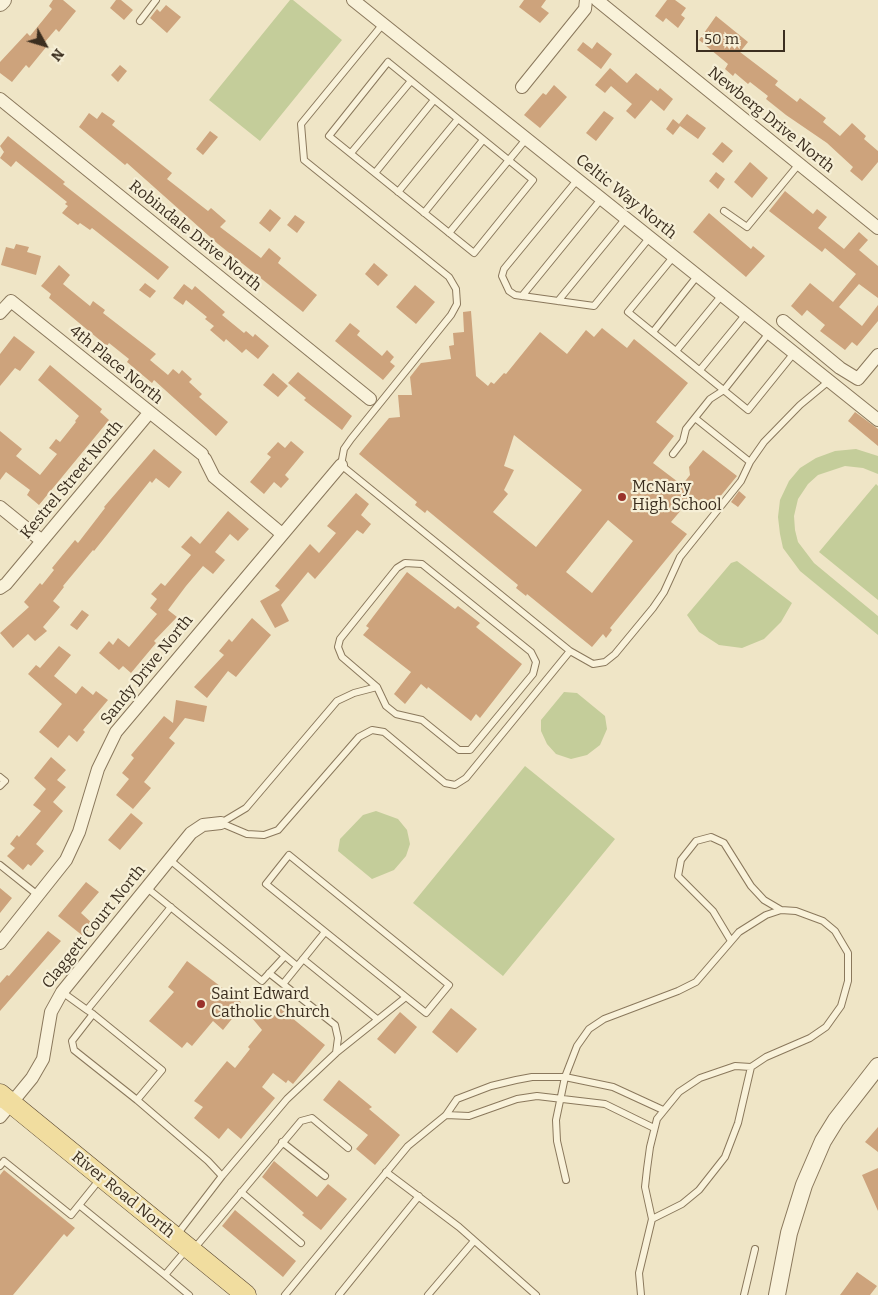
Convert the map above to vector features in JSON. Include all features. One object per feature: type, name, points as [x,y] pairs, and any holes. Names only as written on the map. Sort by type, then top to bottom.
[{"type":"main road","name":"River Road North","points":[[4,1105],[102,1177],[185,1245],[237,1292]]},
{"type":"street","name":"Celtic Way North","points":[[353,0],[878,420]]},
{"type":"street","points":[[522,87],[584,9],[586,0]]},
{"type":"street","name":"Newberg Drive North","points":[[597,0],[878,228]]},
{"type":"street","name":"Robindale Drive North","points":[[0,99],[370,398]]},
{"type":"street","name":"4th Place North","points":[[0,314],[11,301],[203,456],[214,476],[282,534]]},
{"type":"street","points":[[783,321],[840,368],[858,379],[878,355]]},
{"type":"street","name":"Kestrel Street North","points":[[0,588],[6,584],[149,413]]},
{"type":"street","name":"Sandy Drive North","points":[[0,943],[39,896],[72,849],[98,769],[116,732],[342,465]]},
{"type":"street","points":[[0,507],[42,541]]},
{"type":"street","name":"Claggett Court North","points":[[4,1105],[32,1078],[43,1059],[51,1012],[62,992],[198,827],[221,823]]},
{"type":"street","points":[[777,1295],[789,1233],[804,1185],[823,1141],[836,1120],[878,1066]]},
{"type":"lane","points":[[140,21],[156,0]]},
{"type":"lane","points":[[383,24],[302,124],[304,160],[449,277],[456,289],[457,304],[351,439],[344,449],[342,465],[570,651],[593,664],[605,662],[615,654],[653,608],[664,592],[680,557],[741,481],[750,462],[775,431],[829,380]]},
{"type":"lane","points":[[388,62],[434,100],[533,180],[474,253],[329,136],[388,62]]},
{"type":"lane","points":[[351,153],[411,81]]},
{"type":"lane","points":[[374,173],[434,100]]},
{"type":"lane","points":[[398,192],[458,119]]},
{"type":"lane","points":[[449,233],[527,138]]},
{"type":"lane","points":[[424,212],[483,140]]},
{"type":"lane","points":[[724,211],[747,227],[799,164]]},
{"type":"lane","points":[[578,179],[504,269],[502,276],[509,291],[522,296],[594,306],[650,237]]},
{"type":"lane","points":[[522,296],[602,198]]},
{"type":"lane","points":[[558,301],[626,218]]},
{"type":"lane","points":[[674,256],[628,312],[748,410],[794,353]]},
{"type":"lane","points":[[652,332],[698,276]]},
{"type":"lane","points":[[676,351],[722,294]]},
{"type":"lane","points":[[700,370],[746,314]]},
{"type":"lane","points":[[673,454],[683,441],[686,429],[710,399],[724,390],[770,333]]},
{"type":"lane","points":[[696,418],[750,462]]},
{"type":"lane","points":[[405,563],[422,564],[531,652],[536,662],[533,674],[470,750],[459,750],[422,720],[396,714],[386,706],[377,687],[342,657],[338,647],[340,639],[397,568],[405,563]]},
{"type":"lane","points":[[221,823],[247,834],[264,835],[278,830],[358,737],[372,730],[384,732],[445,783],[455,786],[466,778],[570,651]]},
{"type":"lane","points":[[221,823],[246,808],[338,701],[354,693],[377,687]]},
{"type":"lane","points":[[0,777],[5,781],[0,786]]},
{"type":"lane","points":[[641,1295],[639,1273],[652,1219],[645,1187],[654,1128],[662,1110],[679,1092],[700,1078],[735,1066],[751,1067],[766,1056],[810,1038],[826,1027],[841,1006],[848,981],[848,953],[835,931],[810,915],[781,910],[764,900],[750,886],[724,843],[710,837],[696,841],[681,860],[678,876],[713,911],[731,941]]},
{"type":"lane","points":[[289,855],[449,985],[426,1013],[406,997],[266,884],[289,855]]},
{"type":"lane","points":[[170,860],[297,966]]},
{"type":"lane","points":[[0,865],[39,896]]},
{"type":"lane","points":[[147,888],[262,981],[284,956]]},
{"type":"lane","points":[[171,907],[90,1012],[72,1041],[74,1050],[137,1100],[208,1161],[222,1176]]},
{"type":"lane","points":[[566,1180],[557,1140],[556,1120],[565,1077],[578,1046],[594,1025],[696,982],[731,941],[752,922],[781,910]]},
{"type":"lane","points":[[283,984],[325,932]]},
{"type":"lane","points":[[303,959],[377,1019]]},
{"type":"lane","points":[[269,973],[335,1025],[338,1038],[336,1053]]},
{"type":"lane","points":[[62,992],[162,1070],[137,1100]]},
{"type":"lane","points":[[165,1275],[185,1245],[222,1176],[287,1099],[336,1053],[406,997]]},
{"type":"lane","points":[[652,1219],[673,1209],[699,1190],[725,1157],[738,1123],[751,1067]]},
{"type":"lane","points":[[285,1295],[408,1146],[446,1115],[457,1099],[491,1086],[532,1077],[565,1077],[613,1087],[662,1110]]},
{"type":"lane","points":[[446,1115],[468,1116],[527,1097],[560,1098],[605,1104],[654,1128]]},
{"type":"lane","points":[[185,1245],[241,1192],[301,1121],[312,1118],[348,1148]]},
{"type":"lane","points":[[282,1142],[325,1176]]},
{"type":"lane","points":[[0,1166],[4,1161],[70,1215],[102,1177]]},
{"type":"lane","points":[[386,1172],[474,1240],[536,1295]]},
{"type":"lane","points":[[241,1192],[301,1243]]},
{"type":"lane","points":[[339,1295],[419,1196]]},
{"type":"lane","points":[[79,1205],[189,1295]]},
{"type":"lane","points":[[428,1295],[474,1240]]},
{"type":"lane","points":[[744,1295],[754,1249]]},
{"type":"green space","points":[[290,0],[293,0],[342,40],[260,141],[209,100]]},
{"type":"green space","points":[[856,449],[878,456],[878,474],[863,468],[845,466],[818,475],[808,484],[798,499],[794,516],[795,530],[798,542],[814,563],[878,616],[878,635],[800,571],[783,548],[780,534],[778,517],[780,500],[789,481],[800,468],[816,458],[835,451]]},
{"type":"green space","points":[[876,484],[878,486],[878,600],[819,552]]},
{"type":"green space","points":[[737,561],[792,603],[781,622],[764,639],[742,648],[719,645],[699,632],[687,615],[731,563]]},
{"type":"green space","points":[[564,692],[577,693],[605,716],[607,729],[600,745],[587,755],[571,759],[556,754],[547,744],[541,731],[541,720]]},
{"type":"green space","points":[[525,766],[615,839],[503,976],[413,903]]},
{"type":"green space","points":[[376,811],[398,819],[407,830],[410,844],[406,856],[394,870],[372,879],[338,851],[340,839],[363,815]]},
{"type":"building","points":[[53,0],[63,0],[76,11],[59,32],[56,29],[44,43],[47,46],[29,68],[26,65],[12,82],[0,73],[0,62],[27,33],[30,36],[52,9],[49,6]]},
{"type":"building","points":[[116,0],[121,0],[133,10],[124,20],[110,8]]},
{"type":"building","points":[[524,0],[546,0],[541,7],[549,13],[540,23],[519,7]]},
{"type":"building","points":[[667,0],[675,0],[686,8],[681,15],[685,18],[678,28],[666,18],[663,22],[655,16]]},
{"type":"building","points":[[166,5],[181,17],[167,33],[150,18],[157,9],[160,12]]},
{"type":"building","points":[[716,16],[748,42],[740,52],[778,81],[775,85],[797,102],[800,98],[826,118],[823,122],[840,136],[852,123],[866,136],[864,139],[878,151],[878,162],[862,181],[850,171],[853,167],[827,143],[786,115],[766,99],[768,96],[750,82],[748,84],[735,73],[733,76],[725,69],[728,64],[699,40]]},
{"type":"building","points":[[583,42],[592,49],[597,42],[612,54],[601,69],[577,50]]},
{"type":"building","points":[[120,65],[127,71],[118,82],[111,75]]},
{"type":"building","points":[[610,68],[627,83],[636,73],[658,91],[660,88],[673,99],[664,111],[651,100],[635,119],[626,111],[632,104],[611,86],[605,93],[595,85]]},
{"type":"building","points":[[554,85],[567,97],[540,128],[524,115],[543,93],[546,95]]},
{"type":"building","points":[[604,111],[614,118],[596,141],[586,133]]},
{"type":"building","points":[[102,112],[115,121],[112,125],[172,173],[167,179],[208,211],[211,208],[226,221],[220,227],[261,258],[269,248],[281,258],[278,263],[317,295],[303,312],[218,244],[127,163],[125,165],[79,127],[89,113],[97,119]]},
{"type":"building","points":[[687,114],[706,128],[698,139],[680,126],[673,135],[666,129],[673,119],[679,124]]},
{"type":"building","points":[[210,131],[218,137],[203,155],[196,149]]},
{"type":"building","points":[[8,136],[65,182],[63,184],[169,267],[158,280],[92,228],[90,230],[80,223],[78,225],[62,213],[68,206],[65,204],[67,202],[16,161],[11,167],[0,158],[4,152],[0,146]]},
{"type":"building","points":[[722,142],[733,151],[723,163],[712,154]]},
{"type":"building","points":[[750,162],[768,178],[752,198],[734,182]]},
{"type":"building","points":[[716,172],[725,179],[718,189],[709,181]]},
{"type":"building","points":[[785,191],[813,214],[817,209],[827,217],[818,228],[844,249],[859,232],[868,240],[859,250],[878,266],[878,298],[859,284],[839,307],[862,326],[878,305],[878,321],[857,346],[852,342],[845,350],[820,331],[825,325],[807,310],[802,316],[791,306],[810,283],[833,302],[856,274],[825,248],[822,252],[769,211]]},
{"type":"building","points":[[270,209],[281,218],[270,232],[259,223]]},
{"type":"building","points":[[709,213],[751,249],[753,246],[765,256],[746,277],[693,232]]},
{"type":"building","points":[[295,215],[305,222],[297,233],[287,225]]},
{"type":"building","points":[[16,244],[29,247],[27,252],[41,256],[36,275],[1,265],[6,247],[14,249]]},
{"type":"building","points":[[374,263],[388,275],[378,286],[365,274]]},
{"type":"building","points":[[59,265],[70,275],[63,284],[90,306],[93,301],[105,310],[103,313],[156,354],[150,360],[168,375],[173,369],[179,374],[182,370],[192,379],[189,382],[202,394],[199,397],[228,422],[216,436],[154,380],[152,383],[127,362],[129,359],[109,343],[107,346],[49,298],[51,294],[41,286]]},
{"type":"building","points":[[145,283],[156,291],[150,298],[139,290]]},
{"type":"building","points":[[184,284],[192,290],[195,286],[225,312],[222,315],[244,333],[246,331],[253,337],[255,334],[269,346],[258,359],[246,349],[242,353],[226,339],[224,342],[210,330],[214,326],[205,319],[207,317],[186,300],[183,305],[173,298]]},
{"type":"building","points":[[415,285],[435,302],[416,324],[396,307]]},
{"type":"building","points":[[471,311],[476,376],[488,386],[491,382],[494,384],[504,373],[506,374],[540,332],[567,354],[586,330],[594,337],[602,328],[627,348],[634,339],[688,383],[656,422],[674,436],[653,463],[682,485],[690,475],[689,467],[703,450],[737,476],[709,510],[693,496],[671,522],[687,534],[610,628],[612,630],[606,638],[603,634],[592,647],[527,594],[526,596],[516,588],[518,585],[427,510],[425,513],[415,505],[417,502],[359,454],[389,418],[400,417],[398,395],[412,395],[410,377],[421,363],[451,359],[449,346],[454,345],[453,333],[464,332],[463,312]],"holes":[[[514,435],[582,490],[536,547],[493,512],[508,494],[504,490],[514,470],[504,466]],[[608,520],[633,541],[592,593],[566,572]]]},
{"type":"building","points":[[350,323],[360,331],[357,335],[382,356],[387,350],[394,357],[390,362],[395,366],[383,380],[335,341]]},
{"type":"building","points":[[14,336],[35,352],[20,371],[15,368],[0,386],[0,354]]},
{"type":"building","points":[[50,365],[102,409],[100,412],[109,420],[39,505],[27,495],[30,490],[6,472],[0,480],[0,431],[22,449],[16,456],[40,475],[57,454],[49,448],[56,439],[60,442],[79,416],[38,380]]},
{"type":"building","points":[[298,372],[352,416],[342,430],[304,400],[306,398],[288,383]]},
{"type":"building","points":[[273,373],[288,386],[278,397],[263,385]]},
{"type":"building","points":[[855,412],[878,429],[878,446],[848,421]]},
{"type":"building","points":[[291,441],[304,452],[285,475],[289,479],[281,488],[274,482],[264,494],[250,482],[271,457],[267,454],[278,442],[285,448]]},
{"type":"building","points":[[154,449],[182,472],[169,488],[156,478],[152,483],[150,481],[94,551],[63,586],[53,601],[60,607],[43,627],[47,631],[35,641],[28,634],[13,648],[0,633],[29,607],[24,602],[40,583],[42,585],[54,570],[52,568],[75,540],[78,543],[104,507]]},
{"type":"building","points":[[739,491],[746,497],[738,507],[731,502]]},
{"type":"building","points":[[356,493],[369,504],[361,515],[371,524],[363,534],[357,530],[315,579],[308,572],[281,605],[289,621],[275,628],[260,601],[280,590],[275,586],[310,544],[319,553],[336,533],[327,526]]},
{"type":"building","points":[[228,511],[249,529],[238,541],[230,534],[215,552],[225,560],[213,574],[203,566],[186,586],[168,610],[177,617],[154,641],[156,643],[131,673],[123,666],[119,670],[99,653],[109,641],[113,645],[118,638],[129,647],[157,614],[150,608],[157,599],[151,594],[161,583],[165,586],[191,555],[181,547],[191,536],[200,544]]},
{"type":"building","points":[[407,572],[455,609],[458,606],[480,623],[476,627],[522,664],[480,718],[476,714],[471,721],[428,687],[427,689],[421,684],[405,704],[394,694],[411,672],[363,635],[369,628],[366,626]]},
{"type":"building","points":[[82,610],[89,615],[77,630],[70,625]]},
{"type":"building","points":[[252,618],[271,635],[236,677],[228,671],[207,698],[194,687],[224,655],[219,651],[229,639],[232,642]]},
{"type":"building","points":[[59,646],[71,655],[54,676],[76,694],[82,686],[93,695],[96,691],[108,700],[83,730],[85,732],[77,742],[69,735],[58,748],[39,732],[62,704],[28,674],[36,665],[40,668]]},
{"type":"building","points":[[176,700],[207,706],[204,722],[185,718],[169,738],[175,743],[144,782],[151,788],[133,809],[116,795],[129,779],[122,773],[134,758],[131,755],[164,716],[173,723]]},
{"type":"building","points":[[51,757],[66,770],[57,780],[66,787],[53,802],[63,811],[36,844],[44,851],[31,866],[28,864],[23,870],[7,856],[15,848],[10,844],[17,835],[19,837],[41,811],[33,805],[46,789],[34,778]]},
{"type":"building","points":[[131,813],[143,823],[120,850],[108,840]]},
{"type":"building","points":[[86,882],[99,892],[81,913],[93,924],[83,936],[58,916]]},
{"type":"building","points":[[0,888],[12,898],[0,913]]},
{"type":"building","points":[[48,931],[61,941],[0,1011],[0,983],[7,975],[9,976]]},
{"type":"building","name":"Saint Edward Catholic Church","points":[[187,961],[241,1002],[236,1007],[239,1010],[223,1030],[213,1021],[192,1046],[187,1042],[182,1048],[149,1021],[174,992],[168,987]]},
{"type":"building","points":[[260,1008],[274,1016],[280,1008],[325,1045],[293,1084],[288,1080],[286,1083],[273,1073],[262,1087],[275,1098],[241,1139],[228,1128],[219,1139],[194,1118],[203,1107],[194,1101],[227,1061],[235,1068],[250,1049],[248,1047],[262,1030],[252,1018]]},
{"type":"building","points":[[451,1008],[477,1029],[457,1053],[432,1032]]},
{"type":"building","points":[[400,1012],[417,1027],[395,1054],[377,1039]]},
{"type":"building","points":[[339,1080],[372,1107],[369,1109],[400,1135],[375,1165],[356,1149],[368,1135],[323,1100]]},
{"type":"building","points":[[878,1127],[878,1152],[865,1142]]},
{"type":"building","points":[[274,1161],[317,1197],[328,1184],[347,1199],[321,1230],[302,1215],[304,1213],[262,1177]]},
{"type":"building","points":[[878,1168],[878,1211],[862,1175]]},
{"type":"building","points":[[4,1170],[75,1228],[67,1237],[64,1234],[13,1295],[0,1295],[0,1175]]},
{"type":"building","points":[[235,1210],[296,1261],[283,1277],[222,1226]]},
{"type":"building","points":[[857,1272],[877,1286],[870,1295],[840,1295]]},
{"type":"place","name":"McNary High School","points":[[622,497]]},
{"type":"place","name":"Saint Edward Catholic Church","points":[[201,1004]]}]
